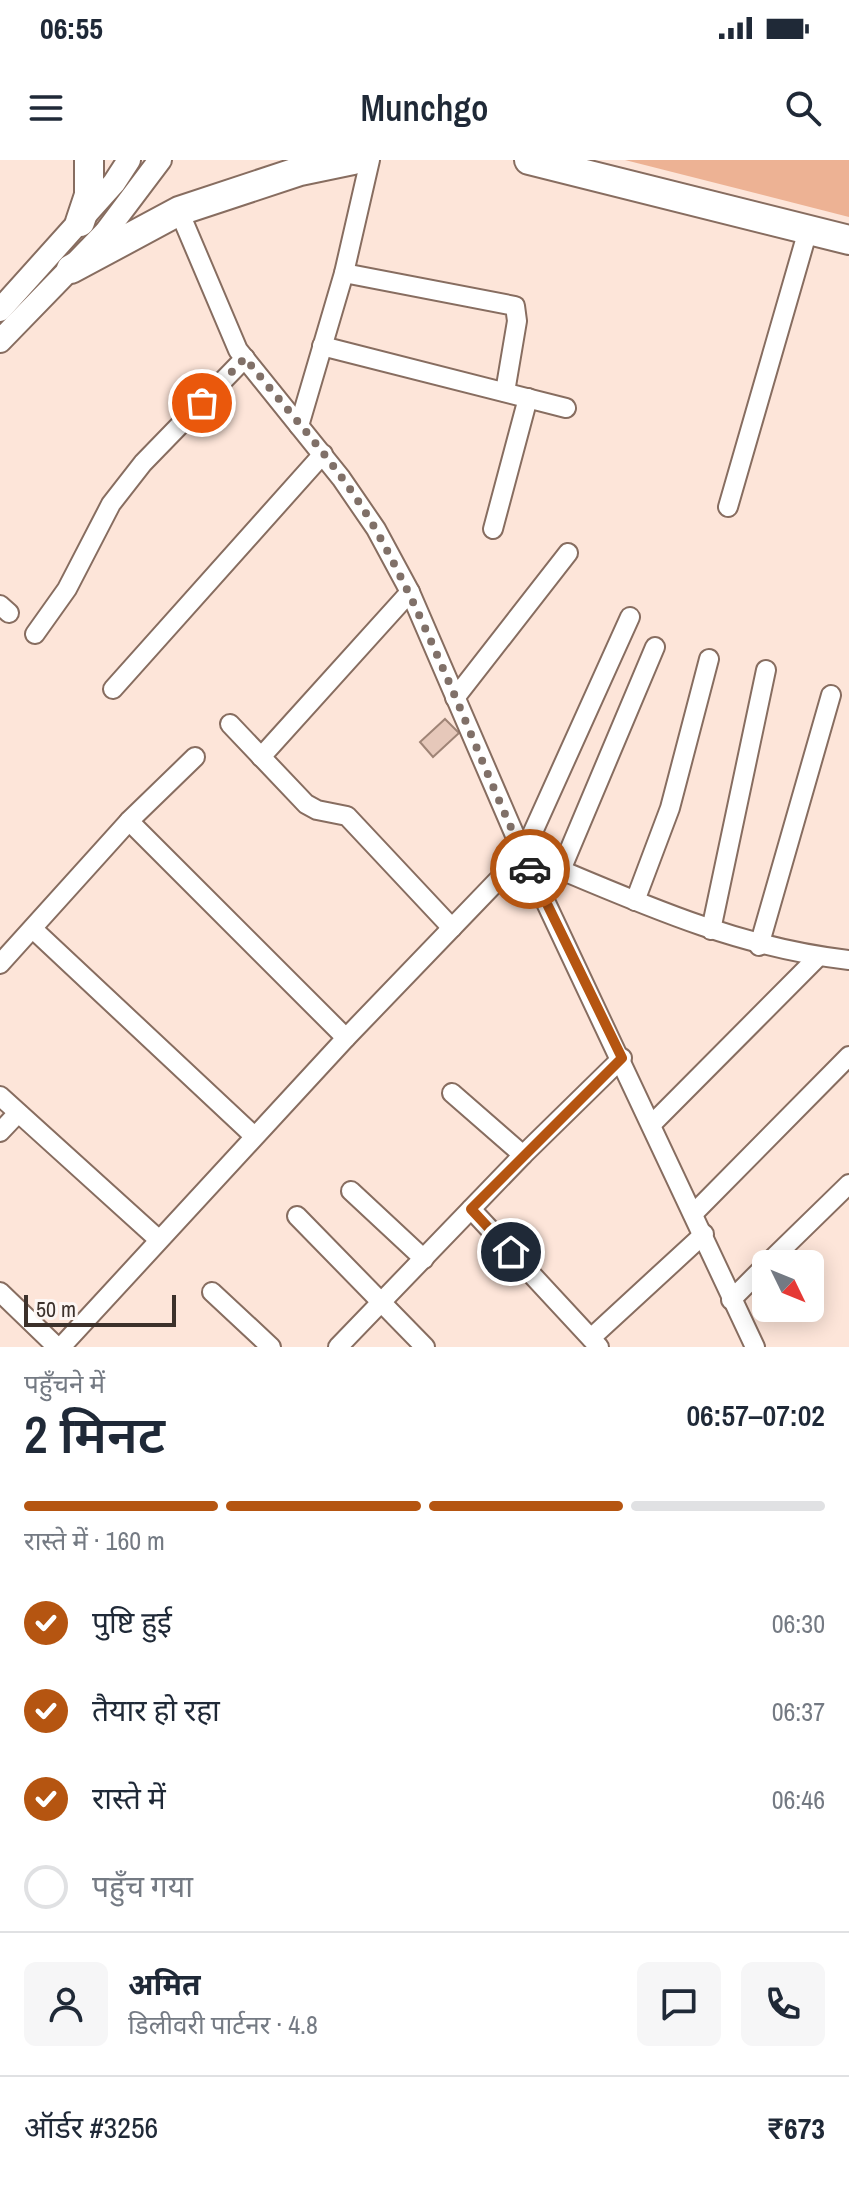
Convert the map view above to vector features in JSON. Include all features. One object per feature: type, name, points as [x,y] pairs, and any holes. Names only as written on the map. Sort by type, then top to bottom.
[{"type":"main road","points":[[80,222],[89,195],[89,160]]},
{"type":"main road","points":[[71,269],[179,211],[300,171],[353,160]]},
{"type":"main road","points":[[529,160],[849,240]]},
{"type":"street","points":[[0,341],[80,222],[129,160]]},
{"type":"street","points":[[0,310],[71,269],[105,233],[160,160]]},
{"type":"street","points":[[299,426],[344,273],[370,160]]},
{"type":"street","points":[[179,211],[245,358],[323,454],[376,529],[410,592],[523,854],[653,1123],[755,1347]]},
{"type":"street","points":[[728,507],[808,230]]},
{"type":"street","points":[[344,273],[515,306],[517,321],[505,392]]},
{"type":"street","points":[[322,346],[566,408]]},
{"type":"street","points":[[35,634],[67,589],[111,504],[149,455],[245,358]]},
{"type":"street","points":[[493,529],[528,398]]},
{"type":"street","points":[[113,689],[323,454]]},
{"type":"street","points":[[455,698],[568,553]]},
{"type":"street","points":[[261,757],[410,592]]},
{"type":"street","points":[[0,1292],[59,1347],[346,1038],[523,854],[630,617]]},
{"type":"street","points":[[561,870],[655,647]]},
{"type":"street","points":[[635,901],[670,808],[709,659]]},
{"type":"street","points":[[711,930],[766,670]]},
{"type":"street","points":[[759,946],[831,695]]},
{"type":"street","points":[[230,724],[306,804],[317,810],[347,816],[452,928]]},
{"type":"street","points":[[0,964],[129,821],[195,757]]},
{"type":"street","points":[[129,821],[346,1038]]},
{"type":"street","points":[[523,854],[635,901],[759,946],[849,960]]},
{"type":"street","points":[[33,929],[254,1136]]},
{"type":"street","points":[[653,1123],[818,957]]},
{"type":"street","points":[[693,1214],[849,1056]]},
{"type":"street","points":[[338,1347],[523,1155],[622,1058]]},
{"type":"street","points":[[452,1093],[523,1155]]},
{"type":"street","points":[[0,1096],[158,1239]]},
{"type":"street","points":[[0,1132],[18,1113]]},
{"type":"street","points":[[782,1250],[849,1184]]},
{"type":"street","points":[[351,1191],[424,1259]]},
{"type":"street","points":[[471,1209],[595,1342],[704,1234]]},
{"type":"street","points":[[297,1216],[425,1347]]},
{"type":"street","points":[[731,1300],[752,1280]]},
{"type":"street","points":[[212,1292],[271,1347]]},
{"type":"shaded area","points":[[625,160],[849,160],[849,217]]},
{"type":"building","points":[[445,719],[459,733],[433,757],[420,742]]},
{"type":"way so far","points":[[202,403],[245,358],[341,478],[376,529],[410,592],[530,869]]},
{"type":"route","points":[[511,1252],[471,1209],[622,1058],[530,869]]}]
